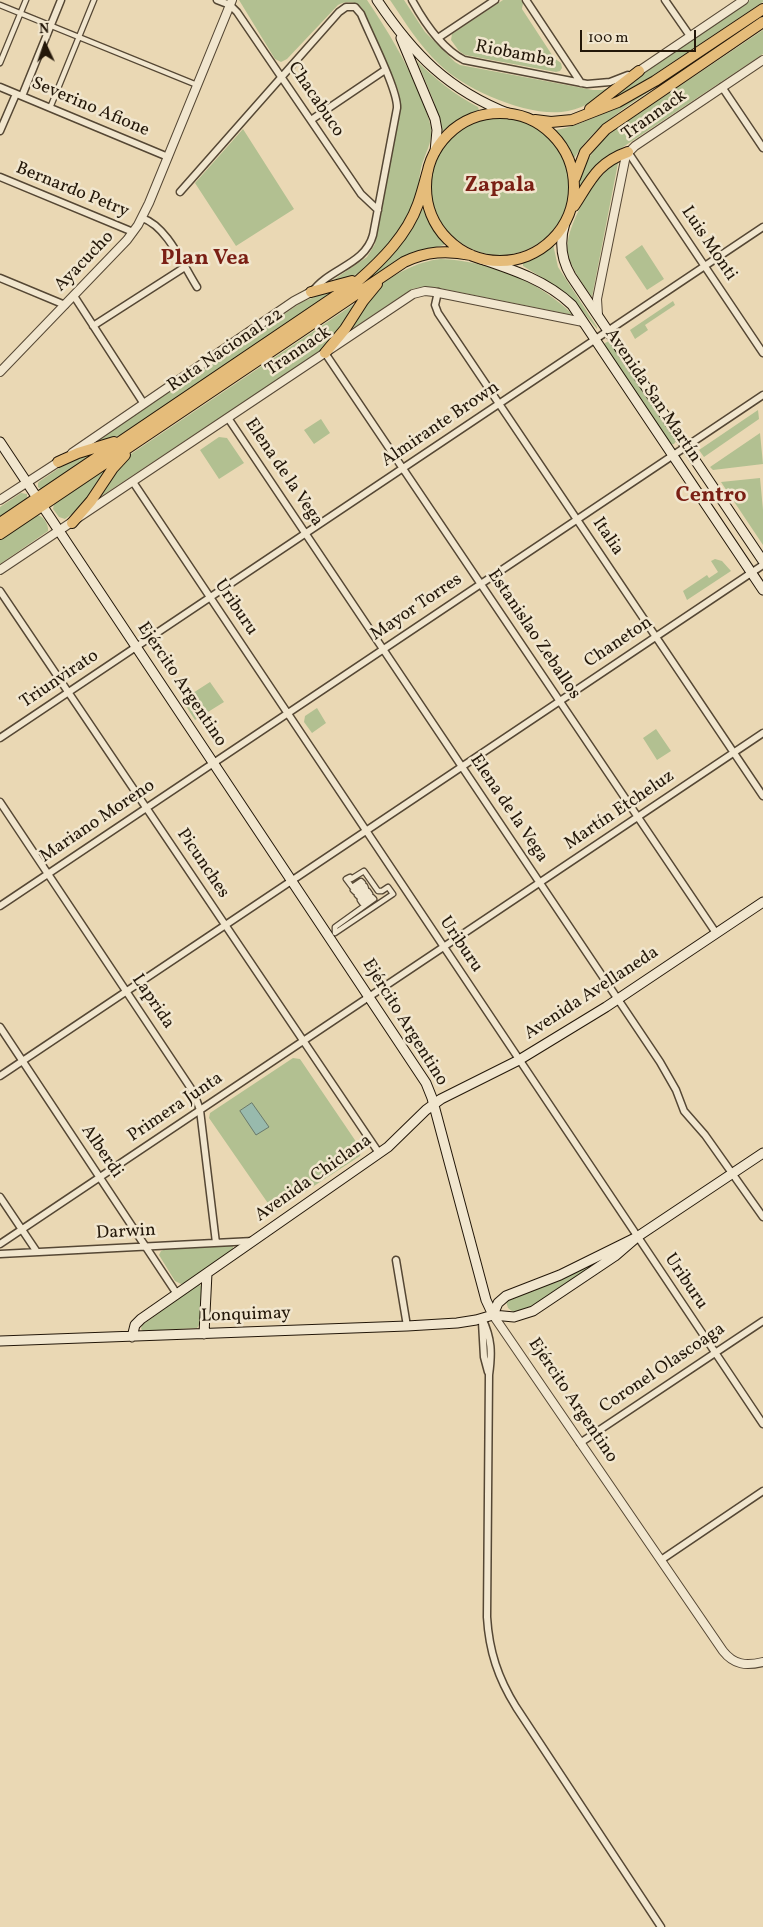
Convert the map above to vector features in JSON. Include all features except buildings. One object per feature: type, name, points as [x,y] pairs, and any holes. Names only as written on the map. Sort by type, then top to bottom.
[{"type":"main road","points":[[377,0],[398,31],[424,60],[448,80],[476,99],[510,114],[551,122],[572,120],[618,102],[643,89],[763,9]]},
{"type":"main road","points":[[574,182],[585,152],[606,128],[763,22]]},
{"type":"main road","points":[[398,31],[435,119],[437,130],[435,152]]},
{"type":"main road","points":[[572,120],[639,71]]},
{"type":"main road","points":[[510,114],[490,114],[471,119],[446,136],[435,152],[428,170],[426,190],[429,209],[433,219],[445,237],[457,247],[476,257],[503,261],[534,253],[552,240],[599,168],[610,159],[628,152]]},
{"type":"main road","points":[[529,119],[546,129],[560,143],[569,161],[574,182],[574,192],[567,218]]},
{"type":"main road","name":"Ruta Nacional 22","points":[[0,534],[131,435],[365,275],[388,251],[409,223],[418,204],[428,170]]},
{"type":"main road","name":"Avenida San Martín","points":[[567,218],[561,245],[564,261],[571,276],[763,561]]},
{"type":"main road","name":"Ruta Nacional 22","points":[[0,523],[40,502],[141,439],[392,270],[415,257],[436,252],[455,252],[476,257]]},
{"type":"main road","name":"Avenida San Martín","points":[[476,257],[522,273],[548,286],[566,299],[763,590]]},
{"type":"main road","points":[[325,353],[345,329],[368,295],[392,270]]},
{"type":"main road","points":[[311,292],[339,286],[365,275]]},
{"type":"main road","points":[[58,462],[78,453],[104,446],[131,435]]},
{"type":"main road","points":[[72,523],[91,501],[118,462],[141,439]]},
{"type":"main road","name":"Ejército Argentino","points":[[0,442],[426,1083],[434,1104],[486,1300],[493,1315]]},
{"type":"main road","name":"Avenida Avellaneda","points":[[434,1104],[519,1060],[618,999],[763,902]]},
{"type":"main road","name":"Avenida Chiclana","points":[[132,1337],[133,1329],[137,1322],[379,1153],[395,1141],[434,1104]]},
{"type":"main road","points":[[493,1315],[498,1303],[506,1296],[560,1275],[637,1237],[763,1153]]},
{"type":"main road","name":"Lonquimay","points":[[0,1341],[407,1326],[458,1323],[493,1315],[514,1317],[533,1312],[615,1256],[637,1237]]},
{"type":"main road","points":[[204,1334],[207,1273]]},
{"type":"street","points":[[0,63],[26,0]]},
{"type":"street","points":[[0,131],[19,95],[61,0]]},
{"type":"street","points":[[50,108],[94,0]]},
{"type":"street","points":[[218,0],[231,3]]},
{"type":"street","name":"Riobamba","points":[[412,0],[424,21],[438,38],[455,55],[469,62],[595,85],[610,82],[639,71]]},
{"type":"street","points":[[438,38],[495,0]]},
{"type":"street","points":[[526,0],[581,83]]},
{"type":"street","points":[[665,0],[690,36]]},
{"type":"street","points":[[639,71],[744,0]]},
{"type":"street","name":"Chacabuco","points":[[231,3],[361,194],[378,210]]},
{"type":"street","name":"Ayacucho","points":[[0,372],[74,296],[133,232],[142,218],[231,3]]},
{"type":"street","points":[[0,5],[197,85]]},
{"type":"street","points":[[0,500],[28,483],[294,301],[311,292],[320,282],[364,253],[372,240],[397,108],[395,95],[385,70],[361,14],[355,7],[346,7],[339,12],[180,192]]},
{"type":"street","name":"Trannack","points":[[598,316],[599,290],[623,164],[628,152],[763,60]]},
{"type":"street","points":[[311,120],[385,70]]},
{"type":"street","points":[[722,87],[763,148]]},
{"type":"street","name":"Severino Afione","points":[[1,89],[168,157]]},
{"type":"street","name":"Luis Monti","points":[[628,152],[763,353]]},
{"type":"street","name":"Bernardo Petry","points":[[0,177],[133,232]]},
{"type":"street","name":"Bernardo Petry","points":[[142,218],[152,222],[162,231],[197,287]]},
{"type":"street","name":"Almirante Brown","points":[[136,647],[763,227]]},
{"type":"street","points":[[93,326],[184,267]]},
{"type":"street","points":[[0,278],[65,305]]},
{"type":"street","name":"Trannack","points":[[0,570],[413,294],[425,291],[438,292],[583,322]]},
{"type":"street","name":"Italia","points":[[438,292],[435,301],[436,309],[763,796]]},
{"type":"street","points":[[74,296],[144,404]]},
{"type":"street","name":"Estanislao Zeballos","points":[[325,353],[716,933]]},
{"type":"street","name":"Mayor Torres","points":[[213,763],[763,396]]},
{"type":"street","name":"Elena de la Vega","points":[[228,418],[667,1073],[684,1112],[706,1135],[763,1217]]},
{"type":"street","name":"Uriburu","points":[[133,482],[763,1424]]},
{"type":"street","name":"Chaneton","points":[[0,1076],[763,565]]},
{"type":"street","name":"Picunches","points":[[0,591],[379,1153]]},
{"type":"street","name":"Triunvirato","points":[[0,738],[136,647]]},
{"type":"street","name":"Martín Etcheluz","points":[[369,996],[763,733]]},
{"type":"street","name":"Mariano Moreno","points":[[0,906],[213,763]]},
{"type":"street","name":"Laprida","points":[[0,802],[192,1088],[200,1110],[216,1243]]},
{"type":"street","points":[[364,871],[377,890],[382,891],[388,888],[393,894],[335,933],[334,927],[374,899],[372,897],[362,903],[360,900],[370,894],[368,891],[359,897],[357,895],[366,889],[365,886],[355,892],[354,890],[363,883],[361,881],[352,887],[346,879],[350,877],[351,879],[364,871]]},
{"type":"street","name":"Primera Junta","points":[[0,1244],[369,996]]},
{"type":"street","name":"Alberdi","points":[[0,1027],[177,1294]]},
{"type":"street","points":[[0,1197],[37,1252]]},
{"type":"street","name":"Darwin","points":[[0,1254],[254,1241]]},
{"type":"street","points":[[396,1260],[407,1326]]},
{"type":"street","name":"Ejército Argentino","points":[[493,1315],[723,1651],[737,1663],[748,1665],[763,1662]]},
{"type":"street","points":[[482,1318],[489,1335],[487,1352],[489,1375],[487,1617],[489,1638],[496,1670],[513,1703],[661,1927]]},
{"type":"street","name":"Coronel Olascoaga","points":[[580,1443],[763,1321]]},
{"type":"street","points":[[660,1560],[763,1491]]},
{"type":"green space","points":[[239,0],[367,0],[402,58],[414,83],[431,128],[431,139],[421,168],[417,192],[406,217],[392,240],[364,269],[351,277],[323,287],[367,257],[375,244],[400,111],[399,92],[364,11],[356,3],[345,2],[338,5],[287,59],[281,62],[275,59]]},
{"type":"green space","points":[[390,0],[404,0],[425,32],[460,65],[593,90],[602,90],[615,86],[599,98],[568,111],[536,111],[499,100],[450,74],[439,64],[419,41]]},
{"type":"green space","points":[[503,0],[521,0],[523,3],[522,9],[554,58],[561,63],[562,68],[560,71],[556,72],[465,55],[459,51],[451,40],[452,34]]},
{"type":"green space","points":[[750,0],[763,0],[763,2],[646,80],[597,107],[636,77]]},
{"type":"green space","points":[[763,30],[763,54],[599,163],[577,195],[587,162],[607,135]]},
{"type":"green space","points":[[417,61],[446,86],[478,107],[479,110],[442,131],[434,102]]},
{"type":"green space","points":[[658,85],[602,126],[592,135],[575,157],[573,157],[555,132],[556,130],[595,118]]},
{"type":"green space","points":[[500,117],[526,123],[549,137],[563,160],[569,186],[563,212],[549,235],[526,249],[500,255],[474,249],[451,235],[437,212],[431,186],[437,160],[451,137],[474,123]]},
{"type":"green space","points":[[243,129],[294,209],[236,246],[195,183]]},
{"type":"green space","points":[[618,162],[592,297],[572,265],[568,253],[568,243],[576,216],[583,202],[601,177]]},
{"type":"green space","points":[[421,209],[425,210],[430,224],[444,245],[414,252],[349,293],[399,244],[415,222]]},
{"type":"green space","points":[[553,244],[558,267],[597,329],[574,301],[562,290],[523,266],[523,262],[537,256]]},
{"type":"green space","points":[[642,245],[664,279],[647,290],[625,257]]},
{"type":"green space","points":[[441,259],[477,264],[512,275],[545,292],[573,315],[434,287],[422,287],[412,289],[347,332],[379,287],[404,270],[432,260]]},
{"type":"green space","points":[[343,286],[120,435],[88,446],[302,302]]},
{"type":"green space","points":[[673,301],[675,305],[645,325],[648,330],[635,339],[630,330]]},
{"type":"green space","points":[[354,304],[339,329],[319,352],[97,499],[114,472],[128,456]]},
{"type":"green space","points":[[611,341],[677,440],[674,444],[669,445],[603,346]]},
{"type":"green space","points":[[758,410],[759,419],[704,457],[699,450]]},
{"type":"green space","points":[[321,419],[330,433],[314,444],[304,430]]},
{"type":"green space","points":[[760,433],[763,464],[713,470],[710,467]]},
{"type":"green space","points":[[219,437],[227,438],[244,463],[219,479],[200,450]]},
{"type":"green space","points":[[102,449],[42,490],[38,487],[40,481],[68,462]]},
{"type":"green space","points":[[109,467],[95,489],[79,508],[65,519],[59,517],[53,509],[54,504]]},
{"type":"green space","points":[[760,478],[763,510],[763,545],[721,482]]},
{"type":"green space","points":[[21,493],[27,494],[27,500],[0,518],[0,507]]},
{"type":"green space","points":[[37,515],[45,521],[48,531],[0,564],[0,540]]},
{"type":"green space","points":[[715,559],[722,561],[731,571],[687,600],[683,591],[707,575],[709,578],[718,572],[711,561]]},
{"type":"green space","points":[[210,682],[224,702],[195,720],[182,700]]},
{"type":"green space","points":[[317,708],[326,723],[312,733],[304,722],[305,716]]},
{"type":"green space","points":[[656,729],[671,751],[657,760],[643,738]]},
{"type":"green space","points":[[293,1058],[300,1059],[361,1149],[360,1156],[274,1212],[209,1118],[210,1113]]},
{"type":"green space","points":[[233,1246],[233,1249],[181,1284],[175,1281],[159,1255],[161,1251],[166,1249]]},
{"type":"green space","points":[[605,1255],[608,1258],[530,1310],[518,1312],[508,1308],[506,1301]]},
{"type":"green space","points":[[198,1285],[203,1286],[201,1322],[197,1328],[143,1331],[141,1329],[142,1325]]},
{"type":"shaded area","points":[[252,1103],[269,1127],[256,1135],[240,1111]]},
{"type":"district","name":"Zapala","points":[[500,187]]},
{"type":"district","name":"Plan Vea","points":[[205,260]]},
{"type":"district","name":"Centro","points":[[711,497]]}]
